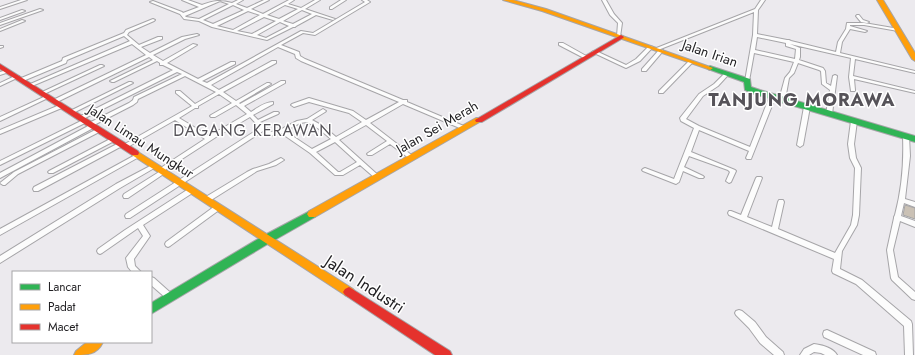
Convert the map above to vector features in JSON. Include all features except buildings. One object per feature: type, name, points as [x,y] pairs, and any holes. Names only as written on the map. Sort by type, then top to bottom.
[{"type":"street","points":[[0,8],[26,0]]},
{"type":"street","points":[[156,0],[152,2],[183,15],[185,18],[200,20],[214,26],[270,39],[315,14]]},
{"type":"street","points":[[184,0],[203,7]]},
{"type":"street","points":[[183,15],[220,0],[294,26]]},
{"type":"street","points":[[200,20],[241,0]]},
{"type":"street","points":[[214,26],[266,0]]},
{"type":"street","points":[[235,30],[292,0]]},
{"type":"street","points":[[252,36],[318,0]]},
{"type":"street","points":[[331,8],[344,0]]},
{"type":"street","points":[[207,85],[302,32],[314,34],[368,2],[364,0]]},
{"type":"street","name":"Jalan Irian","points":[[506,0],[528,5],[748,81],[747,86],[750,89],[772,98],[915,139]]},
{"type":"street","points":[[604,0],[612,15],[620,24],[620,36]]},
{"type":"street","points":[[748,81],[755,35],[756,10],[763,0]]},
{"type":"street","points":[[880,0],[915,59]]},
{"type":"street","points":[[285,4],[333,19]]},
{"type":"street","points":[[0,24],[41,10]]},
{"type":"street","points":[[561,44],[626,67],[656,49],[756,10]]},
{"type":"street","points":[[0,19],[23,11]]},
{"type":"street","points":[[858,16],[861,20],[872,23],[877,27]]},
{"type":"street","points":[[0,85],[64,62],[65,59],[125,34],[127,31],[153,20]]},
{"type":"street","points":[[0,30],[23,21]]},
{"type":"street","points":[[838,53],[840,40],[848,27],[848,24],[864,24],[898,30]]},
{"type":"street","points":[[848,27],[865,31]]},
{"type":"street","points":[[125,34],[149,56],[162,64],[207,85],[238,104],[251,114],[262,129],[270,134],[308,120],[322,111]]},
{"type":"street","points":[[0,119],[52,99],[149,56],[184,38],[198,35]]},
{"type":"street","points":[[755,35],[789,41],[853,58],[915,72]]},
{"type":"street","name":"Jalan Sei Merah","points":[[152,308],[267,239],[412,158],[590,55],[620,36]]},
{"type":"street","points":[[138,47],[160,38]]},
{"type":"street","points":[[782,100],[787,78],[792,73],[797,61],[798,48],[788,45],[789,41]]},
{"type":"street","points":[[30,85],[132,42]]},
{"type":"street","points":[[162,64],[195,45]]},
{"type":"street","points":[[279,46],[297,53],[298,57],[303,60],[405,101],[464,128]]},
{"type":"street","points":[[644,70],[656,49]]},
{"type":"street","points":[[752,50],[822,69],[824,84],[832,90]]},
{"type":"street","points":[[853,58],[851,77],[853,90]]},
{"type":"street","points":[[112,81],[156,60]]},
{"type":"street","points":[[51,172],[176,118],[218,92],[274,62]]},
{"type":"street","points":[[662,92],[690,62]]},
{"type":"street","points":[[198,81],[233,63]]},
{"type":"street","points":[[0,132],[102,66]]},
{"type":"street","name":"Jalan Limau Mungkur","points":[[2,70],[19,78],[52,99],[180,182],[217,208],[267,239]]},
{"type":"street","points":[[4,183],[16,173],[90,124],[177,70]]},
{"type":"street","points":[[0,163],[90,124],[131,104],[136,98],[186,74]]},
{"type":"street","points":[[727,74],[713,88],[701,95],[683,120],[752,150]]},
{"type":"street","points":[[829,114],[834,76]]},
{"type":"street","points":[[851,77],[915,92]]},
{"type":"street","points":[[213,116],[283,82]]},
{"type":"street","points":[[71,112],[131,83]]},
{"type":"street","points":[[238,104],[269,84]]},
{"type":"street","points":[[178,92],[196,107]]},
{"type":"street","points":[[748,158],[772,98]]},
{"type":"street","points":[[294,105],[309,100],[351,112],[412,158]]},
{"type":"street","points":[[312,152],[405,101]]},
{"type":"street","points":[[126,196],[159,169],[208,138],[251,114],[260,107],[271,103]]},
{"type":"street","points":[[800,145],[806,107]]},
{"type":"street","points":[[257,122],[276,113]]},
{"type":"street","points":[[176,118],[208,138]]},
{"type":"street","points":[[308,120],[312,121],[324,130],[376,177]]},
{"type":"street","points":[[854,122],[851,144],[853,158],[858,168],[856,215],[854,225],[844,240],[838,257],[836,270],[859,282],[908,324],[909,355]]},
{"type":"street","points":[[0,176],[90,124]]},
{"type":"street","points":[[646,170],[676,182],[693,144],[697,127]]},
{"type":"street","points":[[128,216],[262,129]]},
{"type":"street","points":[[281,131],[312,152],[340,174],[360,163]]},
{"type":"street","points":[[906,136],[907,156],[902,200],[890,250],[895,278],[915,297]]},
{"type":"street","points":[[370,154],[389,142]]},
{"type":"street","points":[[36,188],[120,143]]},
{"type":"street","points":[[688,153],[732,170],[729,181]]},
{"type":"street","points":[[0,232],[138,156]]},
{"type":"street","points":[[206,200],[248,174],[260,168],[271,167],[281,160]]},
{"type":"street","points":[[681,168],[702,176]]},
{"type":"street","points":[[0,260],[118,186],[159,169]]},
{"type":"street","points":[[743,218],[759,178]]},
{"type":"street","points":[[100,251],[126,232],[140,225],[192,190]]},
{"type":"street","points":[[902,200],[915,205]]},
{"type":"street","points":[[774,231],[781,202]]},
{"type":"street","points":[[168,244],[217,208]]},
{"type":"street","points":[[731,213],[838,257]]},
{"type":"street","points":[[897,217],[915,224]]},
{"type":"street","points":[[136,271],[132,267],[130,258],[147,236],[140,225]]},
{"type":"street","name":"Jalan Industri","points":[[267,239],[446,355]]},
{"type":"street","points":[[152,281],[170,297]]},
{"type":"street","points":[[739,313],[752,325],[763,340],[780,355]]},
{"type":"street","points":[[827,334],[872,355]]},
{"type":"street","points":[[80,355],[96,343]]},
{"type":"street","points":[[804,355],[807,350],[816,348],[833,355]]},
{"type":"traffic: fast","points":[[710,68],[747,81],[748,88],[757,92],[915,139]]},
{"type":"traffic: fast","points":[[152,308],[267,239],[312,214]]},
{"type":"traffic: slow","points":[[506,0],[544,10],[710,68]]},
{"type":"traffic: slow","points":[[880,0],[915,59]]},
{"type":"traffic: slow","points":[[312,214],[479,120]]},
{"type":"traffic: slow","points":[[135,153],[349,292]]},
{"type":"traffic: slow","points":[[80,355],[96,343]]},
{"type":"traffic: jam","points":[[479,120],[621,37]]},
{"type":"traffic: jam","points":[[0,66],[135,153]]},
{"type":"traffic: jam","points":[[349,292],[446,355]]},
{"type":"district","name":"TANJUNG MORAWA","points":[[802,100]]},
{"type":"district","name":"DAGANG KERAWAN","points":[[253,130]]}]
